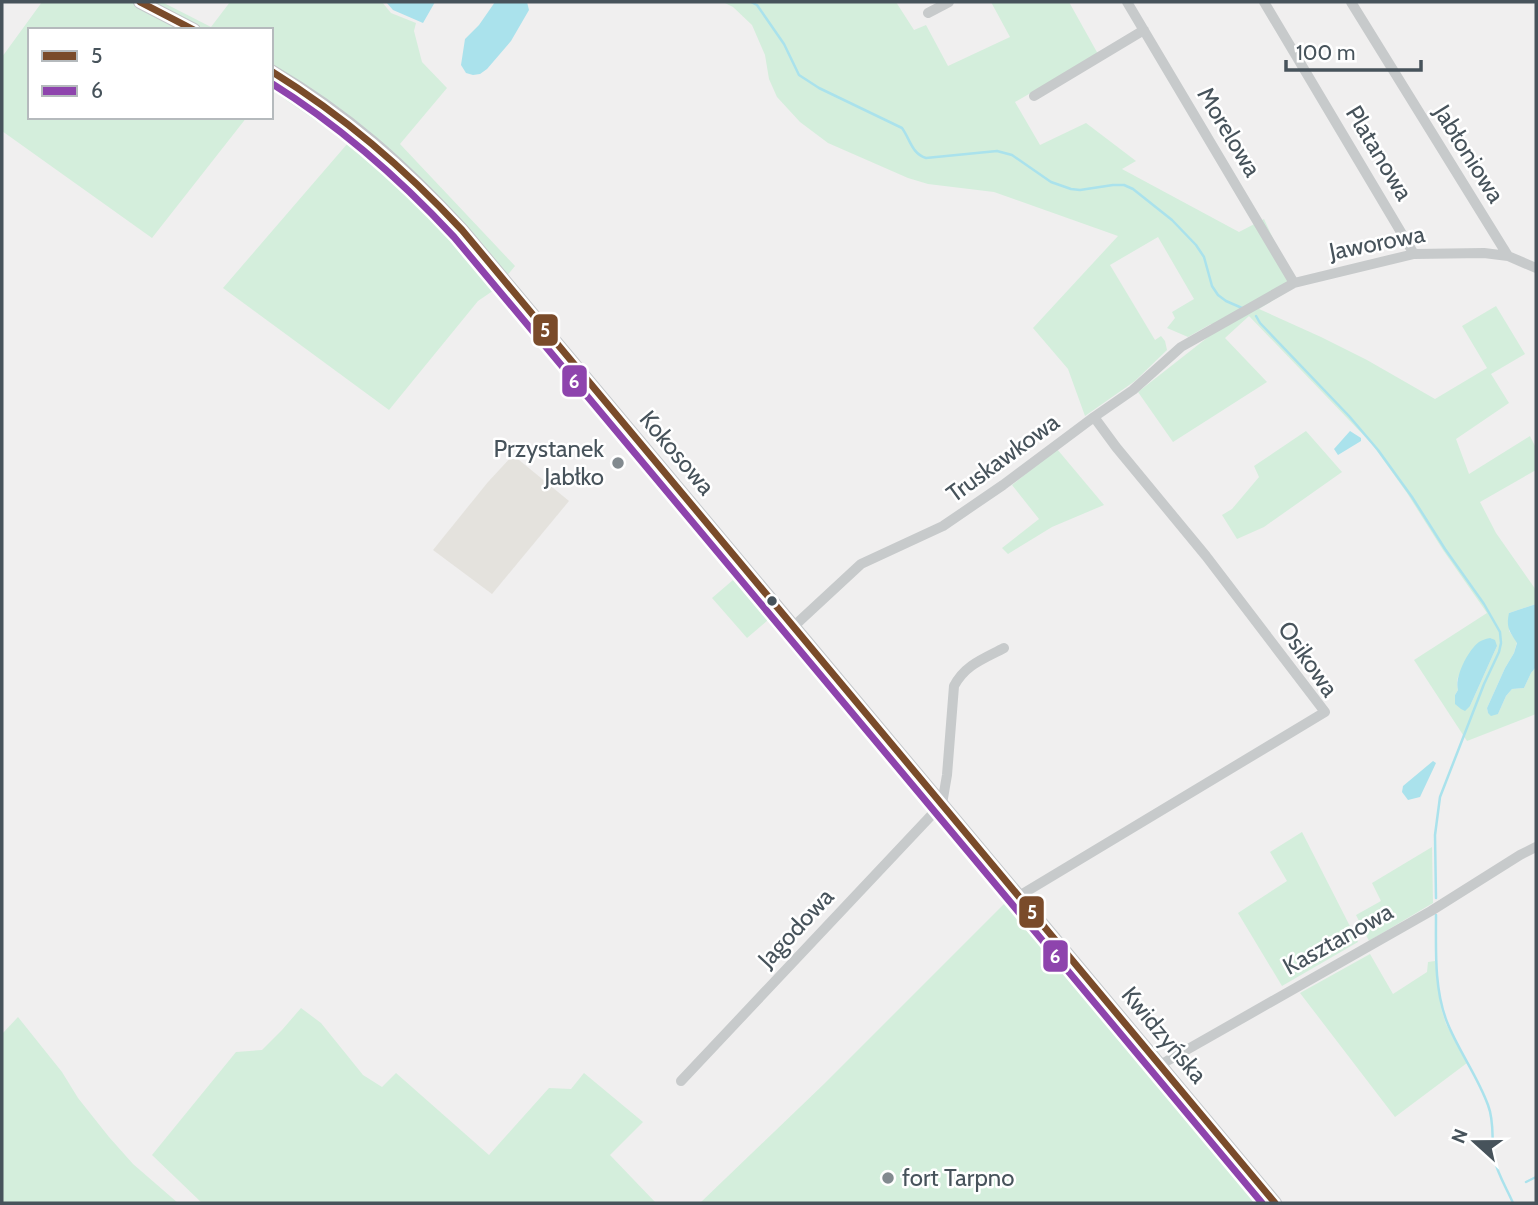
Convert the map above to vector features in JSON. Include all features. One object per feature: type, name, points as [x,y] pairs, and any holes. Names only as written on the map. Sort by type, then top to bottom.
[{"type":"main road","points":[[141,2],[190,28]]},
{"type":"main road","name":"Kokosowa","points":[[273,72],[333,110],[377,145],[426,191],[500,274],[1018,896]]},
{"type":"main road","name":"Kwidzyńska","points":[[1018,896],[1275,1203]]},
{"type":"street","points":[[928,13],[949,2]]},
{"type":"street","name":"Morelowa","points":[[1127,2],[1294,283]]},
{"type":"street","name":"Platanowa","points":[[1264,2],[1414,254]]},
{"type":"street","name":"Jabłoniowa","points":[[1351,2],[1508,257]]},
{"type":"street","points":[[1034,96],[1144,30]]},
{"type":"street","name":"Jaworowa","points":[[1234,318],[1294,283],[1414,254],[1484,253],[1508,257],[1536,268]]},
{"type":"street","name":"Truskawkowa","points":[[793,627],[860,564],[943,526],[1133,390],[1181,347],[1234,318]]},
{"type":"street","name":"Osikowa","points":[[1018,896],[1325,712],[1206,556],[1094,417]]},
{"type":"street","points":[[942,804],[954,686],[960,674],[1004,648]]},
{"type":"street","name":"Jagodowa","points":[[681,1081],[942,804]]},
{"type":"street","name":"Kasztanowa","points":[[1160,1065],[1431,911],[1536,847]]},
{"type":"shaded area","points":[[513,455],[569,501],[492,594],[433,550]]},
{"type":"green space","points":[[42,2],[162,2],[211,27],[230,2],[382,2],[391,13],[416,23],[414,31],[422,62],[447,88],[400,144],[515,266],[497,288],[478,301],[389,410],[223,288],[348,143],[273,91],[273,28],[28,28],[28,119],[245,119],[152,238],[2,131],[2,57]]},
{"type":"green space","points":[[723,2],[896,2],[914,30],[926,25],[948,66],[1010,37],[991,2],[1069,2],[1098,54],[1015,102],[1040,145],[1086,123],[1136,161],[1122,169],[1239,232],[1264,219],[1284,262],[1292,289],[1259,309],[1367,360],[1435,399],[1487,368],[1462,326],[1496,306],[1525,354],[1491,374],[1509,403],[1456,439],[1469,474],[1530,436],[1536,448],[1536,470],[1480,502],[1496,533],[1536,590],[1536,604],[1509,613],[1509,631],[1517,642],[1487,708],[1488,713],[1498,714],[1506,696],[1512,689],[1524,688],[1536,667],[1536,714],[1467,741],[1414,660],[1487,613],[1372,444],[1249,316],[1225,338],[1267,382],[1173,442],[1138,392],[1217,330],[1211,324],[1188,337],[1167,328],[1175,318],[1172,312],[1194,299],[1158,237],[1110,265],[1155,340],[1161,336],[1167,350],[1135,381],[1085,416],[1068,369],[1033,328],[1118,236],[994,192],[928,184],[908,178],[828,143],[800,122],[777,97],[769,79],[765,55],[752,25],[733,7]],"holes":[[[1497,646],[1470,706],[1455,695],[1459,675],[1469,664]]]},
{"type":"green space","points":[[1306,431],[1342,472],[1264,527],[1237,539],[1222,515],[1232,509],[1259,477],[1254,466]]},
{"type":"green space","points":[[1057,449],[1104,505],[1052,527],[1008,554],[1002,548],[1039,519],[1012,485]]},
{"type":"green space","points":[[733,580],[768,620],[747,638],[712,598]]},
{"type":"green space","points":[[1302,832],[1358,942],[1282,986],[1238,913],[1287,881],[1270,852]]},
{"type":"green space","points":[[1432,847],[1433,903],[1369,941],[1356,915],[1381,901],[1372,883]]},
{"type":"green space","points":[[1005,903],[1256,1203],[700,1203],[824,1084]]},
{"type":"green space","points":[[1370,954],[1393,994],[1427,972],[1428,962],[1435,961],[1441,1008],[1446,1024],[1467,1063],[1395,1117],[1300,993]]},
{"type":"green space","points":[[301,1008],[321,1023],[363,1075],[382,1087],[396,1073],[489,1155],[549,1088],[571,1089],[584,1073],[643,1122],[610,1155],[656,1203],[202,1203],[152,1155],[236,1052],[262,1050]]},
{"type":"green space","points":[[18,1017],[109,1137],[133,1164],[178,1203],[2,1203],[2,1034]]},
{"type":"water","points":[[386,2],[435,2],[423,23],[393,10]]},
{"type":"water","points":[[495,2],[527,2],[529,10],[511,41],[487,69],[480,74],[466,73],[461,65],[465,39]]},
{"type":"water","points":[[1350,431],[1361,438],[1361,441],[1338,455],[1334,449]]},
{"type":"water","points":[[1536,604],[1536,667],[1524,688],[1512,689],[1498,714],[1491,716],[1487,708],[1517,643],[1509,629],[1509,613]]},
{"type":"water","points":[[1490,638],[1495,640],[1497,646],[1470,706],[1465,711],[1455,704],[1460,672],[1475,646]]},
{"type":"water","points":[[1433,761],[1436,763],[1420,797],[1408,800],[1402,792],[1403,786]]},
{"type":"waterway","points":[[751,2],[757,5],[784,44],[799,75],[819,88],[902,128],[914,150],[921,156],[926,158],[997,151],[1012,155],[1051,182],[1071,189],[1113,185],[1124,185],[1133,189],[1172,220],[1196,245],[1204,257],[1212,286],[1218,295],[1242,308]]},
{"type":"waterway","points":[[1256,316],[1378,450],[1484,604],[1500,632],[1499,652],[1440,797],[1435,835],[1436,898]]},
{"type":"waterway","points":[[1436,915],[1437,969],[1443,1009],[1451,1032],[1488,1105],[1495,1164],[1513,1203]]},
{"type":"waterway","points":[[1526,1182],[1536,1177]]},
{"type":"transit line","name":"5","points":[[140,2],[190,28]]},
{"type":"transit line","name":"5","points":[[273,72],[324,106],[372,144],[418,185],[462,230],[1275,1203]]},
{"type":"transit line","name":"6","points":[[273,84],[368,154],[454,237],[1262,1203]]},
{"type":"place","name":"Przystanek Jabłko","points":[[618,463]]},
{"type":"place","name":"fort Tarpno","points":[[888,1178]]}]
